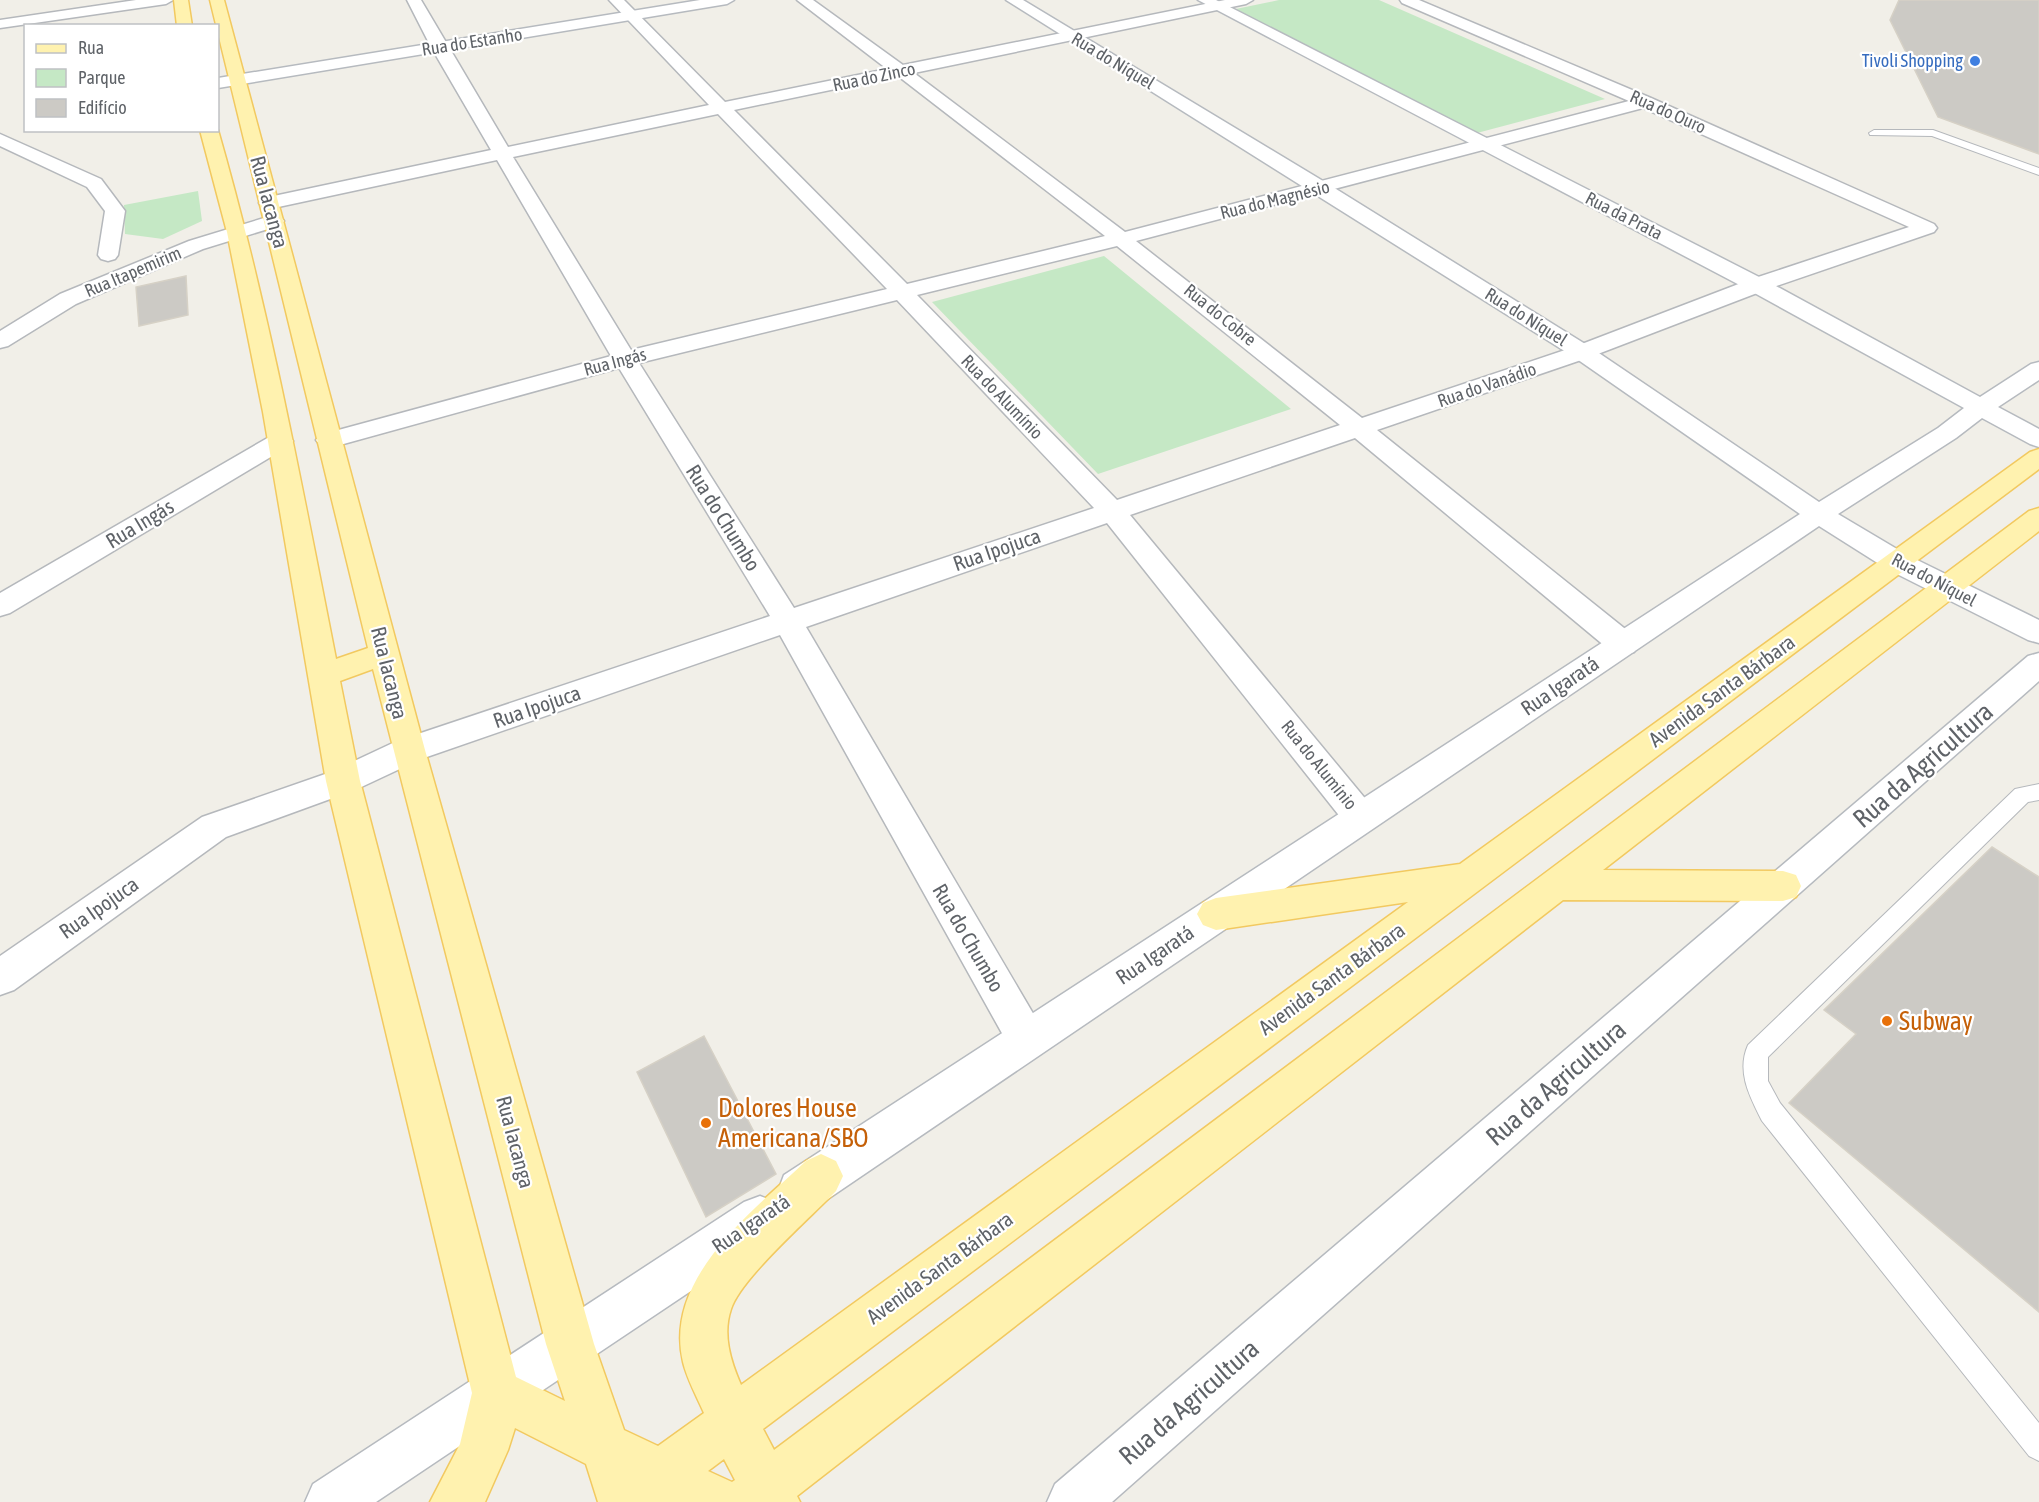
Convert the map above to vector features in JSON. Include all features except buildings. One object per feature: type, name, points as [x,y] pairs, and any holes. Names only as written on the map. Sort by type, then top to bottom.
[{"type":"main road","points":[[180,0],[185,24]]},
{"type":"main road","name":"Rua Iacanga","points":[[217,0],[227,81],[271,212],[409,750],[570,1344],[605,1447],[642,1488]]},
{"type":"main road","name":"Rua Iacanga","points":[[210,132],[233,220],[279,435],[343,781],[496,1392]]},
{"type":"main road","points":[[233,220],[271,212]]},
{"type":"main road","points":[[279,435],[321,400]]},
{"type":"main road","points":[[279,435],[329,440]]},
{"type":"main road","name":"Avenida Santa Bárbara","points":[[642,1488],[2039,457]]},
{"type":"main road","points":[[821,1176],[736,1260],[716,1289],[707,1310],[704,1334],[707,1362],[762,1497],[1555,885],[2039,517]]},
{"type":"main road","points":[[324,675],[385,653]]},
{"type":"main road","points":[[1216,914],[1469,878]]},
{"type":"main road","points":[[1555,885],[1783,886]]},
{"type":"main road","points":[[456,1502],[477,1466],[492,1427],[496,1392],[605,1447]]},
{"type":"main road","points":[[642,1488],[716,1502]]},
{"type":"street","points":[[0,24],[166,0]]},
{"type":"street","name":"Rua do Chumbo","points":[[414,0],[439,47],[625,359],[788,622],[1027,1040]]},
{"type":"street","name":"Rua do Estanho","points":[[227,81],[439,47],[623,8],[727,0]]},
{"type":"street","name":"Rua do Cobre","points":[[804,0],[1124,238],[1362,428],[1623,644]]},
{"type":"street","name":"Rua do Níquel","points":[[1013,0],[1321,188],[1581,352],[1819,514],[1944,587],[2039,633]]},
{"type":"street","name":"Rua do Zinco","points":[[503,152],[1072,36],[1211,3],[1246,0]]},
{"type":"street","name":"Rua do Ouro","points":[[1407,0],[1645,102],[1928,228]]},
{"type":"street","name":"Rua da Prata","points":[[1211,3],[1757,285],[2039,440]]},
{"type":"street","name":"Rua do Alumínio","points":[[623,8],[903,293],[1112,512],[1361,818]]},
{"type":"street","name":"Rua do Magnésio","points":[[903,293],[1321,188],[1645,102]]},
{"type":"street","points":[[0,139],[94,183],[115,210],[108,255],[68,299]]},
{"type":"street","name":"Rua Itapemirim","points":[[108,255],[233,220],[503,152]]},
{"type":"street","name":"Rua Itapemirim","points":[[0,341],[68,299],[196,246],[233,220]]},
{"type":"street","name":"Rua do Vanádio","points":[[1112,512],[1581,352],[1757,285],[1928,228]]},
{"type":"street","name":"Rua Ingás","points":[[329,440],[625,359],[903,293]]},
{"type":"street","name":"Rua Igaratá","points":[[331,1502],[1819,514],[1947,433],[2039,369]]},
{"type":"street","name":"Rua Ingás","points":[[0,606],[279,435]]},
{"type":"street","name":"Rua Ipojuca","points":[[0,978],[214,827],[343,781],[409,750],[1112,512]]},
{"type":"street","name":"Rua da Agricultura","points":[[1073,1502],[2039,664]]},
{"type":"lane","points":[[1874,133],[1933,133],[2039,172]]},
{"type":"lane","points":[[2039,792],[2022,795],[1756,1053],[1756,1083],[1771,1112],[2039,1446]]},
{"type":"green space","points":[[1279,0],[1379,0],[1605,99],[1477,133],[1231,10]]},
{"type":"green space","points":[[198,191],[202,221],[163,239],[125,234],[124,205]]},
{"type":"green space","points":[[1104,256],[1291,409],[1098,474],[932,302]]},
{"type":"place","name":"Tivoli Shopping","points":[[1975,61]]},
{"type":"place","name":"Subway","points":[[1887,1021]]},
{"type":"place","name":"Dolores House Americana/SBO","points":[[706,1123]]}]
